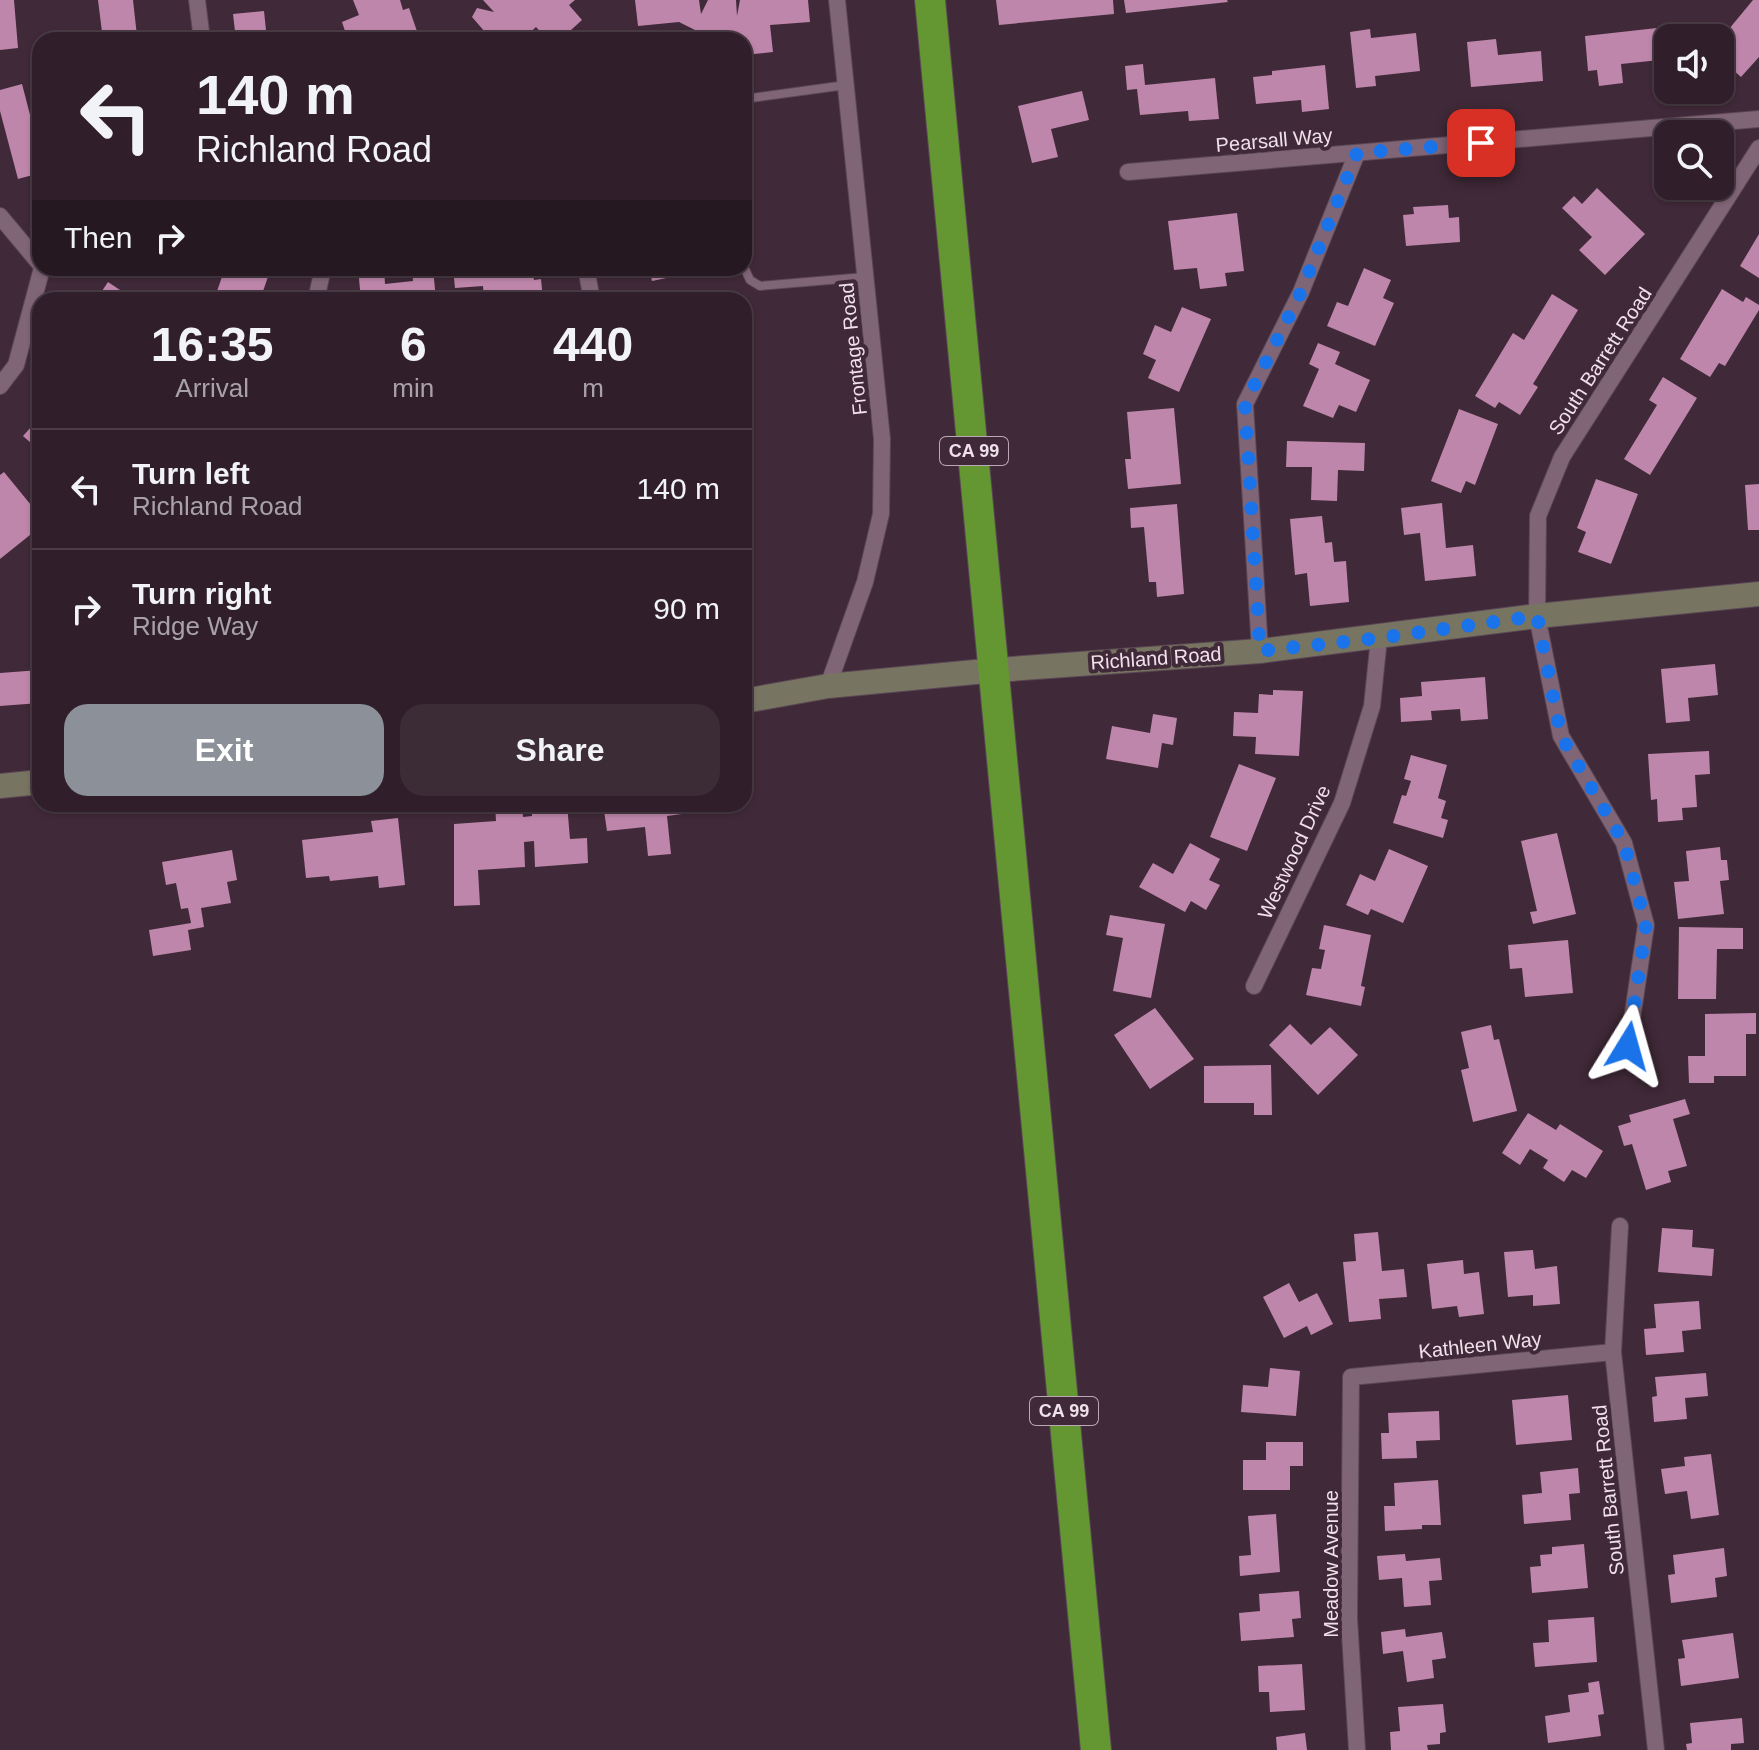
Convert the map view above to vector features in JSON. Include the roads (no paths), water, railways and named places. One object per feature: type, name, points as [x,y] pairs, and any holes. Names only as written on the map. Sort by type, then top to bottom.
[{"type":"highway","name":"CA 99","points":[[930,0],[996,670],[1096,1750]]},
{"type":"street","points":[[197,0],[201,32]]},
{"type":"street","name":"Frontage Road","points":[[828,686],[865,582],[881,514],[882,439],[837,0]]},
{"type":"street","name":"Pearsall Way","points":[[1128,172],[1759,119]]},
{"type":"street","name":"South Barrett Road","points":[[1628,1046],[1646,925],[1624,843],[1561,736],[1537,616],[1538,516],[1562,457],[1759,148]]},
{"type":"street","points":[[1260,651],[1245,404],[1301,292],[1357,153]]},
{"type":"street","points":[[0,216],[32,255]]},
{"type":"street","points":[[0,386],[16,365],[32,302]]},
{"type":"street","name":"Richland Road","points":[[752,700],[828,686],[1260,651],[1537,616],[1759,594]]},
{"type":"street","name":"Westwood Drive","points":[[1254,986],[1342,803],[1372,706],[1379,638]]},
{"type":"street","points":[[0,786],[32,783]]},
{"type":"street","name":"South Barrett Road","points":[[1620,1226],[1613,1352],[1656,1750]]},
{"type":"street","name":"Kathleen Way","points":[[1351,1377],[1613,1352]]},
{"type":"street","name":"Meadow Avenue","points":[[1351,1377],[1349,1618],[1357,1750]]},
{"type":"lane","points":[[752,98],[846,85]]},
{"type":"lane","points":[[748,276],[760,286],[866,277]]}]
